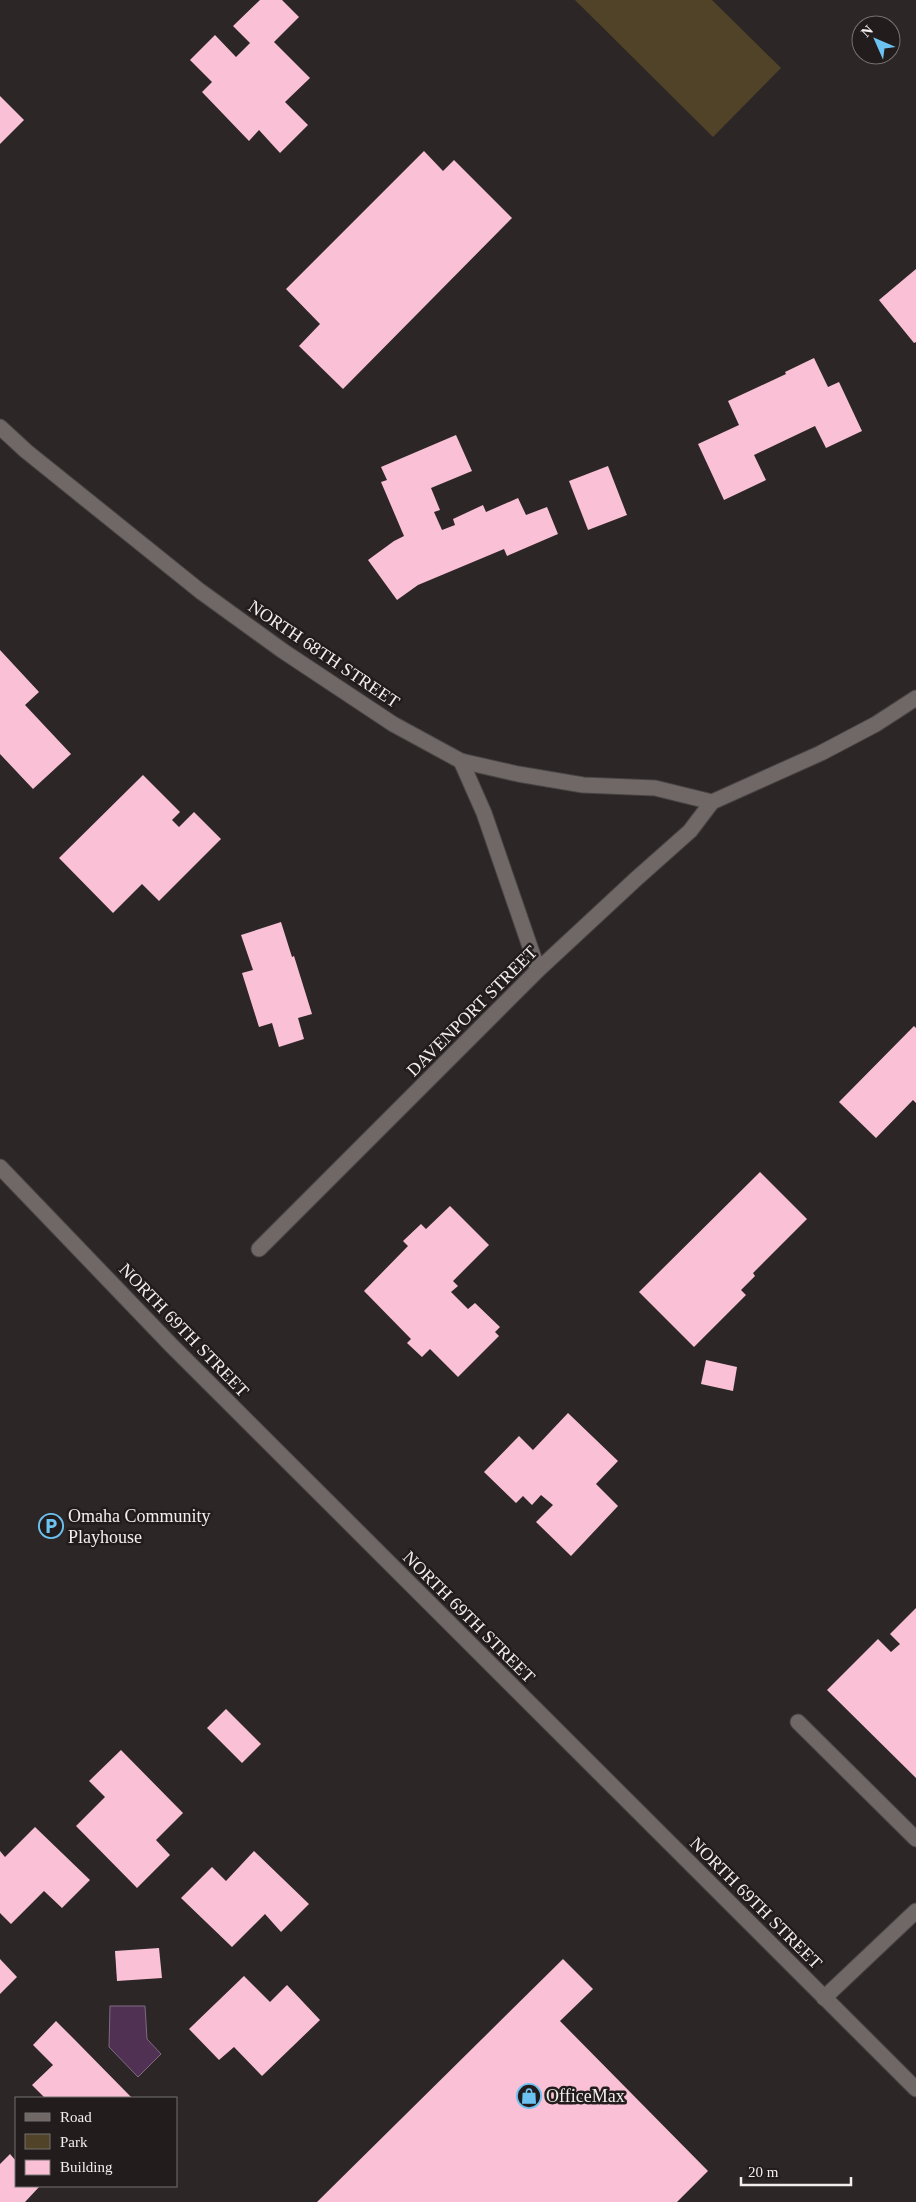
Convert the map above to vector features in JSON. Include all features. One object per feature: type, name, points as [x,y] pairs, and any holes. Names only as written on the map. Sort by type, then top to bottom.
[{"type":"street","name":"NORTH 68TH STREET","points":[[0,427],[26,451],[192,585],[283,652],[393,724],[461,761]]},
{"type":"street","name":"DAVENPORT STREET","points":[[259,1249],[538,970],[690,831],[712,802],[821,753],[876,724],[916,698]]},
{"type":"street","points":[[461,761],[583,786],[655,788],[712,802]]},
{"type":"street","points":[[461,761],[484,813],[538,970]]},
{"type":"street","name":"NORTH 69TH STREET","points":[[0,1167],[171,1345],[916,2089]]},
{"type":"street","points":[[798,1722],[916,1839]]},
{"type":"street","points":[[824,1998],[916,1911]]},
{"type":"green space","points":[[575,0],[712,0],[781,68],[713,137]]},
{"type":"shaded area","points":[[110,2006],[145,2006],[147,2039],[161,2054],[138,2077],[109,2047]]},
{"type":"building","points":[[260,0],[282,0],[299,17],[274,42],[310,78],[285,102],[308,125],[280,153],[259,130],[249,141],[202,92],[212,82],[190,60],[215,35],[236,57],[250,43],[233,26]]},
{"type":"building","points":[[0,96],[24,120],[0,144]]},
{"type":"building","points":[[424,151],[443,171],[454,160],[512,218],[343,389],[299,346],[320,324],[286,289]]},
{"type":"building","points":[[916,269],[916,342],[914,343],[879,300]]},
{"type":"building","points":[[814,358],[828,387],[839,382],[862,431],[826,448],[815,426],[754,455],[766,480],[724,500],[698,444],[739,425],[728,401],[786,374],[785,372]]},
{"type":"building","points":[[456,435],[472,471],[431,488],[440,510],[434,512],[442,530],[455,525],[453,519],[483,505],[486,512],[518,498],[526,515],[547,507],[558,534],[507,556],[504,549],[418,585],[397,600],[368,560],[404,536],[381,482],[387,480],[381,467]]},
{"type":"building","points":[[608,466],[627,515],[588,530],[569,481]]},
{"type":"building","points":[[0,650],[39,692],[25,705],[71,754],[33,789],[0,754]]},
{"type":"building","points":[[143,775],[180,812],[172,820],[179,827],[194,812],[221,839],[159,901],[142,884],[113,913],[59,858]]},
{"type":"building","points":[[281,922],[312,1014],[298,1018],[304,1039],[279,1047],[272,1023],[259,1027],[242,973],[253,970],[241,935]]},
{"type":"building","points":[[914,1026],[916,1028],[916,1103],[913,1100],[876,1138],[839,1102]]},
{"type":"building","points":[[760,1172],[807,1219],[753,1273],[755,1276],[741,1290],[746,1295],[694,1347],[639,1292]]},
{"type":"building","points":[[450,1206],[489,1245],[453,1281],[458,1286],[451,1292],[468,1309],[475,1303],[500,1327],[495,1332],[499,1336],[458,1377],[430,1349],[422,1357],[407,1343],[411,1339],[364,1291],[408,1246],[403,1241],[421,1224],[426,1229]]},
{"type":"building","points":[[706,1360],[737,1367],[733,1391],[701,1384]]},
{"type":"building","points":[[568,1413],[618,1461],[596,1484],[618,1506],[571,1556],[536,1522],[553,1505],[541,1495],[532,1505],[523,1496],[516,1503],[484,1472],[519,1436],[533,1450]]},
{"type":"building","points":[[916,1608],[916,1778],[827,1690],[878,1639],[891,1652],[900,1644],[890,1634]]},
{"type":"building","points":[[226,1709],[261,1744],[242,1763],[207,1728]]},
{"type":"building","points":[[121,1750],[183,1813],[156,1840],[170,1855],[137,1888],[76,1826],[105,1797],[89,1781]]},
{"type":"building","points":[[35,1827],[90,1880],[62,1908],[44,1891],[11,1924],[0,1913],[0,1851],[5,1857]]},
{"type":"building","points":[[254,1851],[309,1904],[281,1932],[265,1914],[232,1947],[181,1898],[212,1867],[226,1881]]},
{"type":"building","points":[[159,1948],[162,1978],[117,1981],[115,1951]]},
{"type":"building","points":[[0,1959],[17,1977],[0,1994]]},
{"type":"building","name":"OfficeMax","points":[[563,1959],[593,1989],[560,2021],[708,2171],[677,2202],[317,2202]]},
{"type":"building","points":[[244,1976],[270,2002],[287,1985],[320,2020],[262,2076],[234,2047],[219,2060],[189,2029]]},
{"type":"building","points":[[56,2021],[131,2097],[44,2097],[32,2085],[53,2065],[33,2045]]},
{"type":"building","points":[[10,2154],[15,2160],[15,2187],[39,2187],[25,2202],[0,2202],[0,2164]]},
{"type":"place","name":"Omaha Community Playhouse","points":[[51,1526]]},
{"type":"place","name":"OfficeMax","points":[[529,2096]]}]
